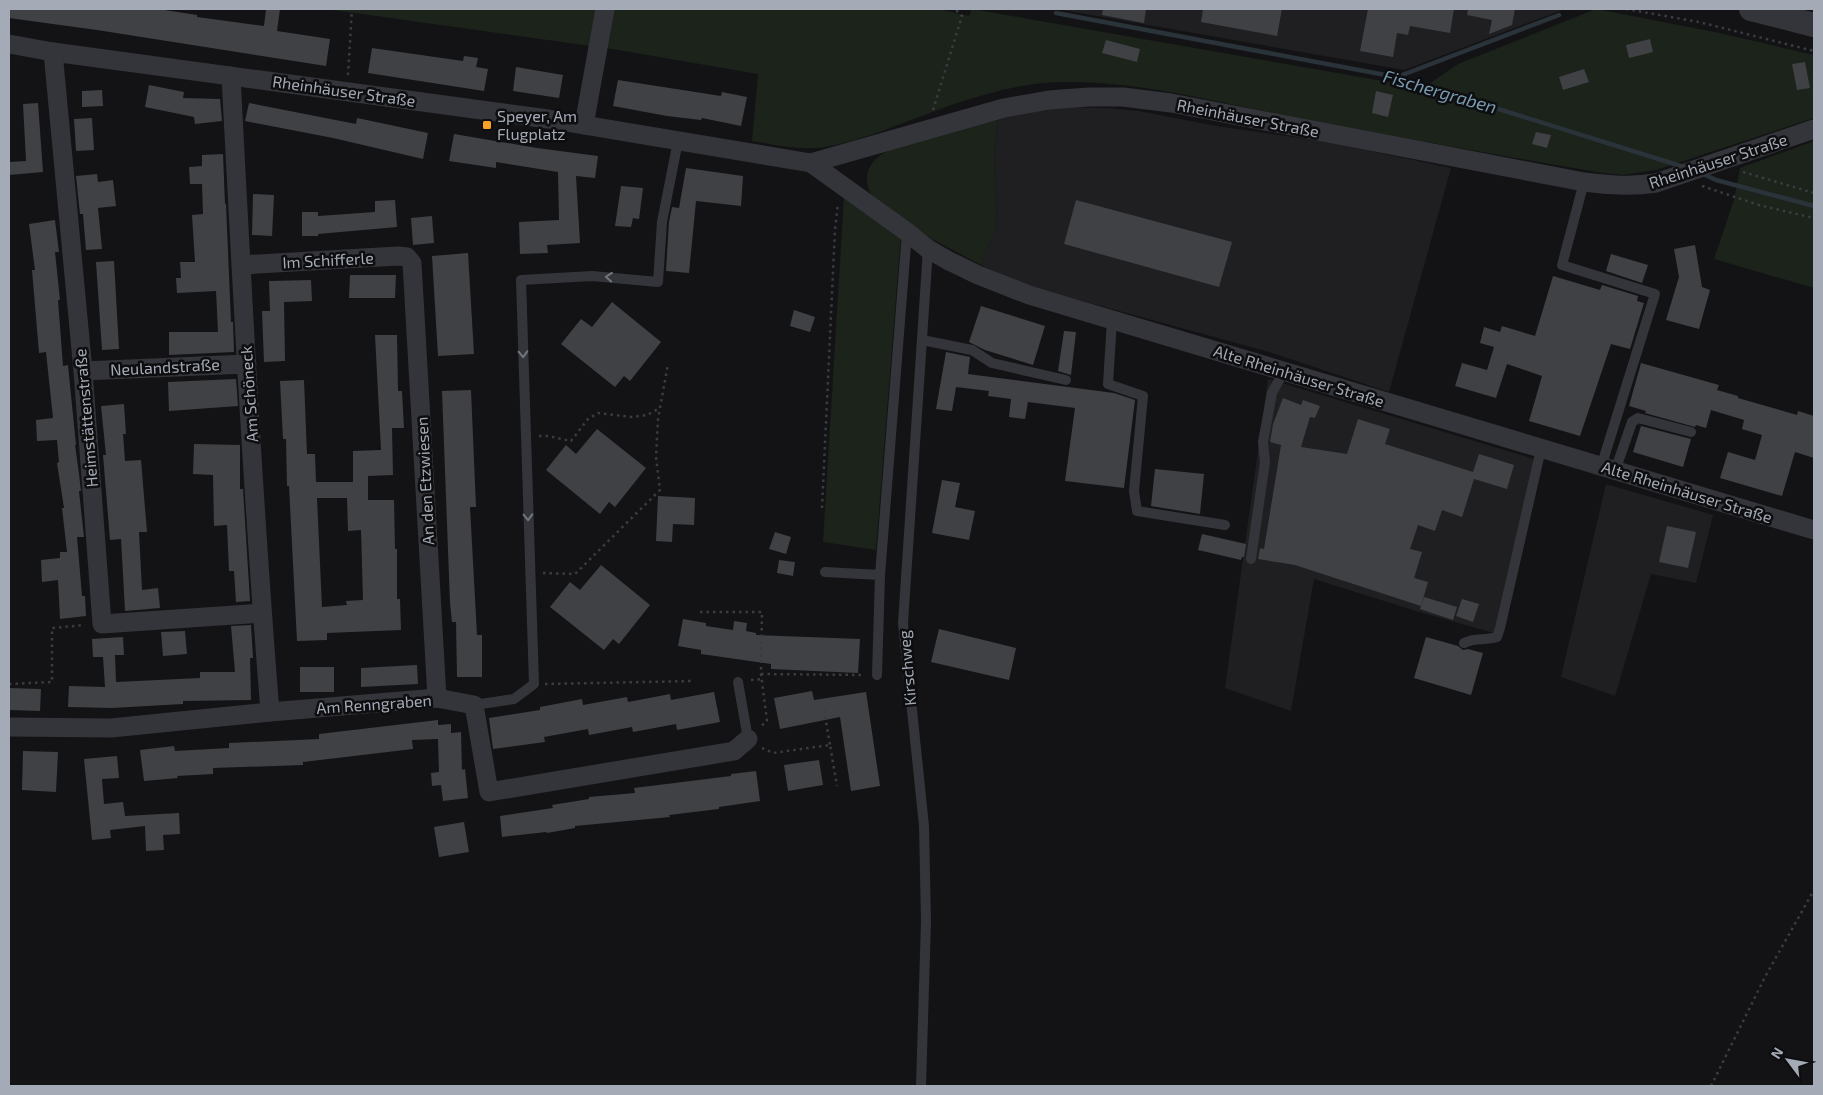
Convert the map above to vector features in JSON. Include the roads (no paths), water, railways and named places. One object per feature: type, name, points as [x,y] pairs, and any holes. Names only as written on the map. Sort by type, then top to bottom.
[{"type":"street","points":[[584,125],[605,9]]},
{"type":"street","points":[[1751,9],[1814,25]]},
{"type":"street","name":"Rheinhäuser Straße","points":[[9,44],[52,52],[584,125],[811,163],[928,128],[1004,108],[1050,100],[1089,97],[1123,97],[1181,104],[1612,186],[1638,186],[1678,176],[1814,129]]},
{"type":"street","name":"Heimstättenstraße","points":[[52,52],[83,371],[102,624],[262,613]]},
{"type":"street","name":"Am Schöneck","points":[[231,76],[262,613],[270,712]]},
{"type":"street","name":"Alte Rheinhäuser Straße","points":[[811,163],[928,249],[971,272],[1029,295],[1814,530]]},
{"type":"street","name":"Im Schifferle","points":[[241,265],[398,256],[406,257],[412,263]]},
{"type":"street","name":"An den Etzwiesen","points":[[412,263],[437,698]]},
{"type":"street","name":"Neulandstraße","points":[[83,371],[247,364]]},
{"type":"street","name":"Am Renngraben","points":[[9,727],[111,728],[437,698],[474,705]]},
{"type":"street","points":[[474,705],[489,792],[734,751],[748,739]]},
{"type":"lane","points":[[474,705],[514,699],[534,684],[521,280],[592,276],[658,282],[662,222],[678,141]]},
{"type":"lane","points":[[1584,182],[1562,265],[1655,294],[1608,469]]},
{"type":"lane","points":[[877,675],[880,575],[907,232]]},
{"type":"lane","name":"Kirschweg","points":[[921,1086],[926,921],[924,826],[903,623],[928,249]]},
{"type":"lane","points":[[1112,320],[1108,384],[1143,396],[1134,491],[1137,511],[1225,525]]},
{"type":"lane","points":[[922,340],[972,350],[992,363],[1066,380]]},
{"type":"lane","points":[[1251,559],[1265,462],[1263,442],[1272,393],[1284,372]]},
{"type":"lane","points":[[1608,469],[1632,422],[1638,418],[1691,432]]},
{"type":"lane","points":[[1464,643],[1472,639],[1488,640],[1496,637],[1500,628],[1540,448]]},
{"type":"lane","points":[[824,572],[880,575]]},
{"type":"lane","points":[[738,682],[748,739]]},
{"type":"waterway","name":"Fischergraben","points":[[1056,13],[1396,77],[1684,167]]},
{"type":"waterway","points":[[1397,77],[1559,15]]},
{"type":"waterway","name":"Fischergraben","points":[[1703,174],[1716,180],[1814,206]]},
{"type":"place","name":"Speyer, Am Flugplatz","points":[[487,125]]}]
